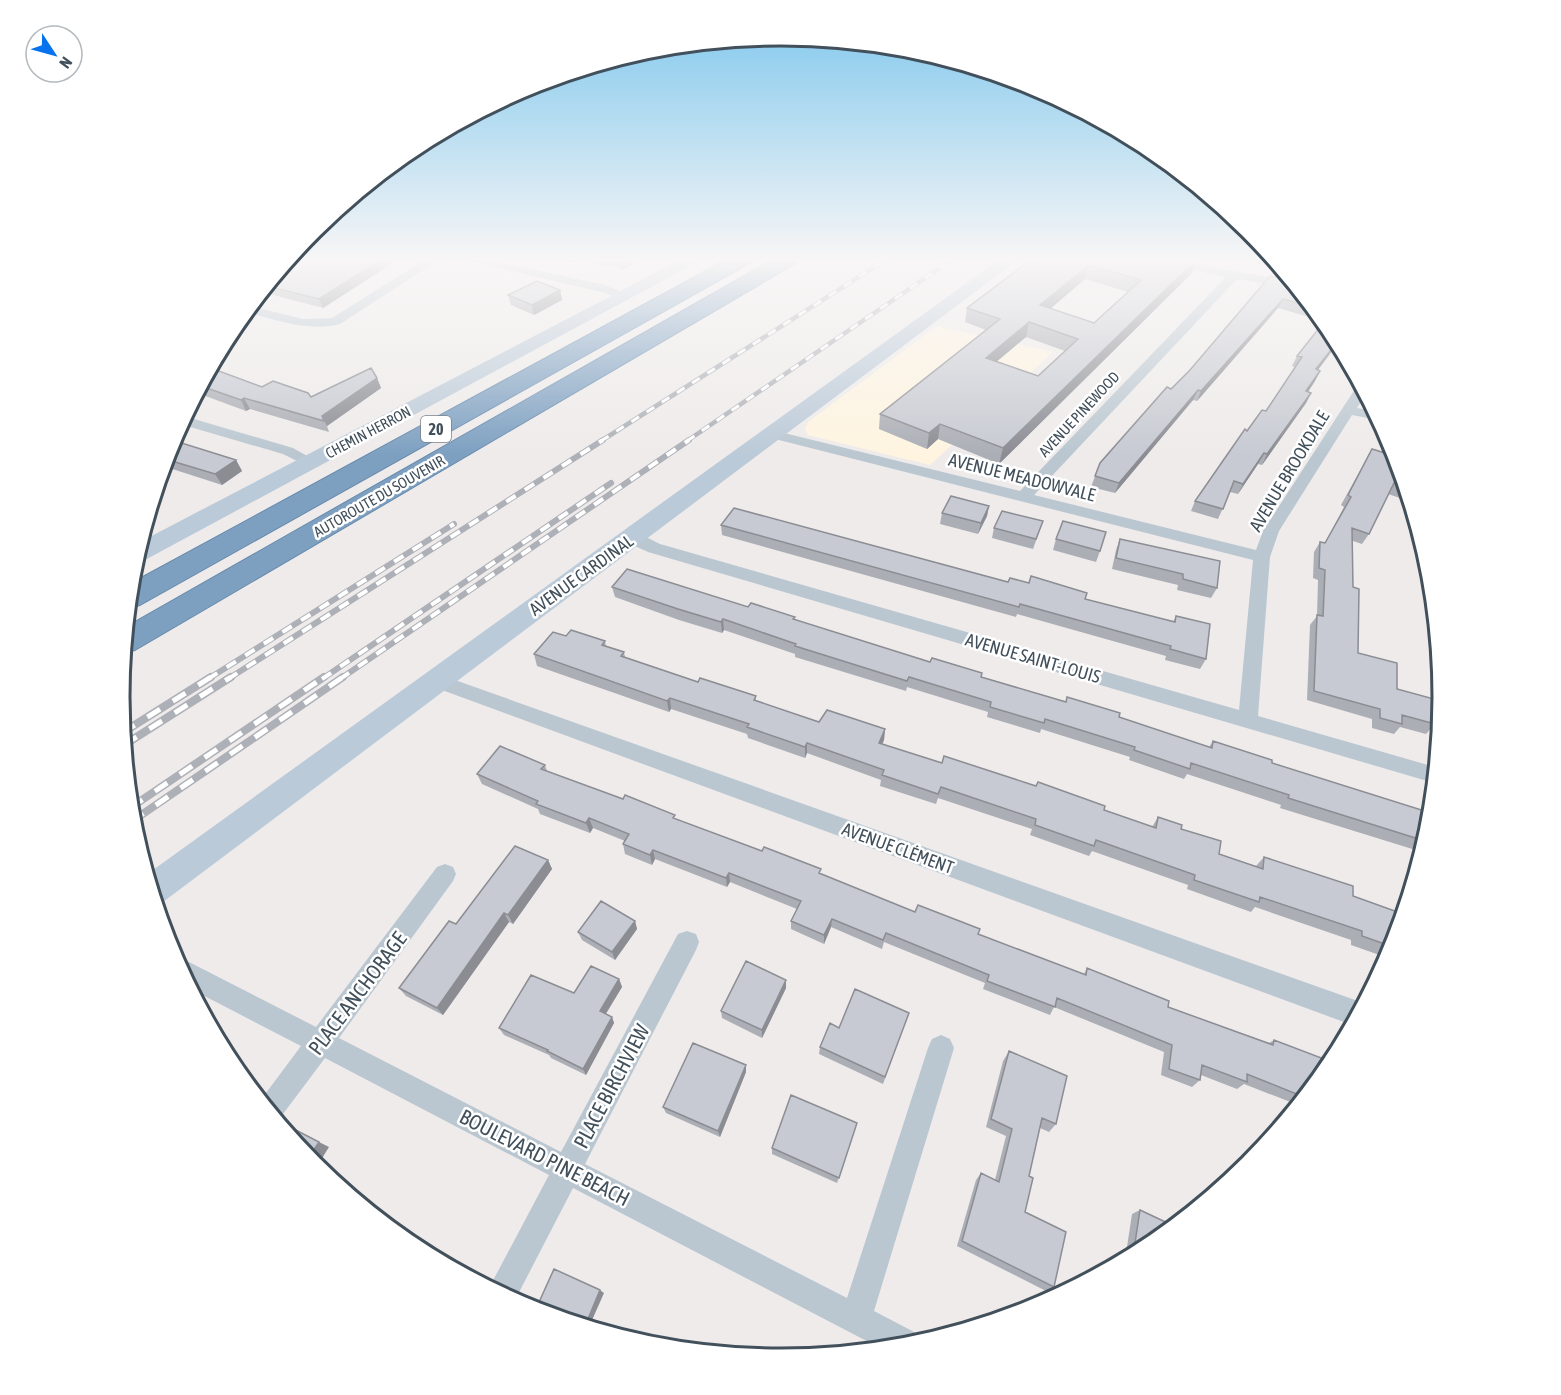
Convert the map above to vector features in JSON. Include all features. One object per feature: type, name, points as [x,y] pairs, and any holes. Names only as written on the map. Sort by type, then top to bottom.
[{"type":"highway","name":"AUTOROUTE DU SOUVENIR","points":[[138,593],[627,324]]},
{"type":"highway","name":"AUTOROUTE DU SOUVENIR","points":[[133,637],[677,324]]},
{"type":"main road","name":"CHEMIN HERRON","points":[[147,548],[573,324]]},
{"type":"main road","name":"AVENUE CARDINAL","points":[[158,886],[923,324]]},
{"type":"street","name":"AVENUE PINEWOOD","points":[[1023,498],[1188,324]]},
{"type":"street","name":"AVENUE BROOKDALE","points":[[1248,720],[1263,557],[1271,531],[1357,397]]},
{"type":"street","points":[[1349,410],[1366,414]]},
{"type":"street","points":[[191,423],[288,451],[310,462]]},
{"type":"street","name":"AVENUE MEADOWVALE","points":[[772,435],[1263,557]]},
{"type":"street","name":"AVENUE SAINT-LOUIS","points":[[632,538],[654,548],[1427,773]]},
{"type":"street","name":"AVENUE CLÉMENT","points":[[438,681],[1350,1011]]},
{"type":"street","name":"PLACE ANCHORAGE","points":[[274,1106],[445,874]]},
{"type":"street","name":"PLACE BIRCHVIEW","points":[[505,1287],[687,942]]},
{"type":"street","name":"BOULEVARD PINE BEACH","points":[[193,977],[894,1338]]},
{"type":"street","points":[[856,1319],[941,1048]]},
{"type":"shaded area","points":[[937,326],[1053,352],[930,465],[808,435],[805,429],[808,422]]},
{"type":"building","points":[[994,324],[1026,324],[986,358],[1038,376],[1078,339],[1035,324],[1130,324],[1003,448],[940,424],[929,433],[880,414]]},
{"type":"building","points":[[1229,324],[1261,324],[1201,391],[1198,390],[1119,483],[1095,476],[1100,463],[1167,387],[1171,389]]},
{"type":"building","points":[[1318,330],[1331,350],[1316,369],[1320,371],[1306,391],[1311,393],[1243,484],[1234,481],[1223,509],[1195,501],[1245,429],[1247,431],[1262,410],[1266,411],[1302,357],[1297,356]]},
{"type":"building","points":[[371,368],[377,378],[322,416],[324,421],[244,398],[241,400],[208,389],[219,371],[262,387],[273,381],[308,393],[311,397]]},
{"type":"building","points":[[181,443],[236,460],[215,474],[174,462]]},
{"type":"building","points":[[1372,449],[1384,453],[1395,483],[1369,534],[1352,528],[1353,587],[1359,589],[1358,653],[1397,663],[1397,689],[1432,698],[1431,723],[1402,715],[1402,724],[1380,718],[1380,709],[1314,691],[1317,615],[1323,616],[1325,570],[1319,568],[1320,542],[1325,543],[1351,497],[1348,495]]},
{"type":"building","points":[[951,496],[989,506],[981,523],[942,513]]},
{"type":"building","points":[[734,508],[1008,582],[1010,578],[1029,583],[1031,576],[1087,593],[1085,599],[1175,622],[1176,616],[1210,624],[1206,659],[1170,649],[1171,646],[1020,604],[1019,607],[721,525]]},
{"type":"building","points":[[1002,511],[1043,521],[1036,539],[994,528]]},
{"type":"building","points":[[1063,521],[1106,532],[1100,551],[1056,539]]},
{"type":"building","points":[[1120,539],[1220,561],[1217,588],[1183,579],[1183,574],[1116,558]]},
{"type":"building","points":[[627,569],[748,607],[751,603],[795,617],[793,619],[930,662],[932,658],[982,673],[981,677],[1066,702],[1067,697],[1120,713],[1119,717],[1212,748],[1213,741],[1272,760],[1272,763],[1421,810],[1416,838],[1288,798],[1289,795],[1191,763],[1190,769],[1134,750],[1135,747],[1045,719],[1044,723],[990,707],[991,702],[909,677],[907,681],[795,646],[796,644],[723,619],[721,622],[612,587]]},
{"type":"building","points":[[571,630],[605,641],[602,645],[624,652],[621,656],[698,682],[700,678],[756,696],[754,700],[819,722],[827,710],[885,729],[879,743],[942,763],[944,756],[1036,786],[1038,782],[1105,806],[1104,810],[1156,828],[1158,817],[1182,825],[1181,829],[1221,841],[1219,854],[1263,869],[1264,857],[1353,886],[1353,896],[1395,911],[1383,944],[1362,936],[1362,931],[1260,897],[1259,902],[1194,880],[1195,875],[1096,840],[1094,846],[1035,825],[1036,819],[941,787],[938,794],[882,775],[884,770],[807,743],[805,747],[747,727],[749,724],[670,698],[667,701],[534,654],[553,632],[566,636]]},
{"type":"building","points":[[500,746],[545,765],[541,769],[623,799],[625,795],[675,815],[673,818],[762,851],[764,847],[821,869],[819,873],[915,912],[918,905],[980,929],[978,934],[1086,975],[1087,968],[1169,1001],[1168,1007],[1273,1045],[1274,1040],[1322,1058],[1297,1094],[1247,1074],[1247,1082],[1202,1065],[1200,1080],[1169,1069],[1172,1045],[1057,998],[1055,1007],[987,981],[989,975],[886,933],[883,940],[832,919],[824,935],[791,921],[801,901],[729,873],[726,878],[653,850],[650,855],[623,844],[629,834],[589,818],[586,823],[536,804],[538,801],[477,774]]},
{"type":"building","points":[[515,846],[548,860],[508,915],[504,913],[437,1008],[399,988],[449,921],[456,924]]},
{"type":"building","points":[[601,901],[635,921],[612,952],[578,932]]},
{"type":"building","points":[[746,961],[786,980],[762,1030],[721,1011]]},
{"type":"building","points":[[591,966],[619,979],[600,1011],[612,1017],[583,1069],[499,1028],[531,975],[574,993]]},
{"type":"building","points":[[855,989],[909,1013],[885,1077],[820,1047],[830,1023],[839,1028]]},
{"type":"building","points":[[693,1043],[746,1065],[718,1131],[663,1107]]},
{"type":"building","points":[[1009,1051],[1067,1076],[1056,1124],[1042,1118],[1029,1176],[1033,1178],[1025,1212],[1066,1232],[1054,1287],[962,1241],[981,1173],[999,1182],[1012,1129],[991,1119]]},
{"type":"building","points":[[791,1095],[857,1123],[839,1178],[772,1148]]},
{"type":"building","points":[[292,1128],[319,1142],[313,1151]]},
{"type":"building","points":[[1140,1210],[1166,1222],[1142,1239],[1135,1243]]},
{"type":"building","points":[[554,1269],[600,1290],[588,1319],[539,1302]]},
{"type":"railway","points":[[601,441],[785,324]]},
{"type":"railway","points":[[687,441],[858,324]]},
{"type":"railway","points":[[228,679],[603,440]]},
{"type":"railway","points":[[340,679],[689,440]]},
{"type":"railway","points":[[322,679],[611,483]]},
{"type":"railway","points":[[208,679],[454,524]]},
{"type":"railway","points":[[131,728],[211,677]]},
{"type":"railway","points":[[131,741],[231,677]]},
{"type":"railway","points":[[138,802],[324,677]]},
{"type":"railway","points":[[140,816],[343,677]]}]
